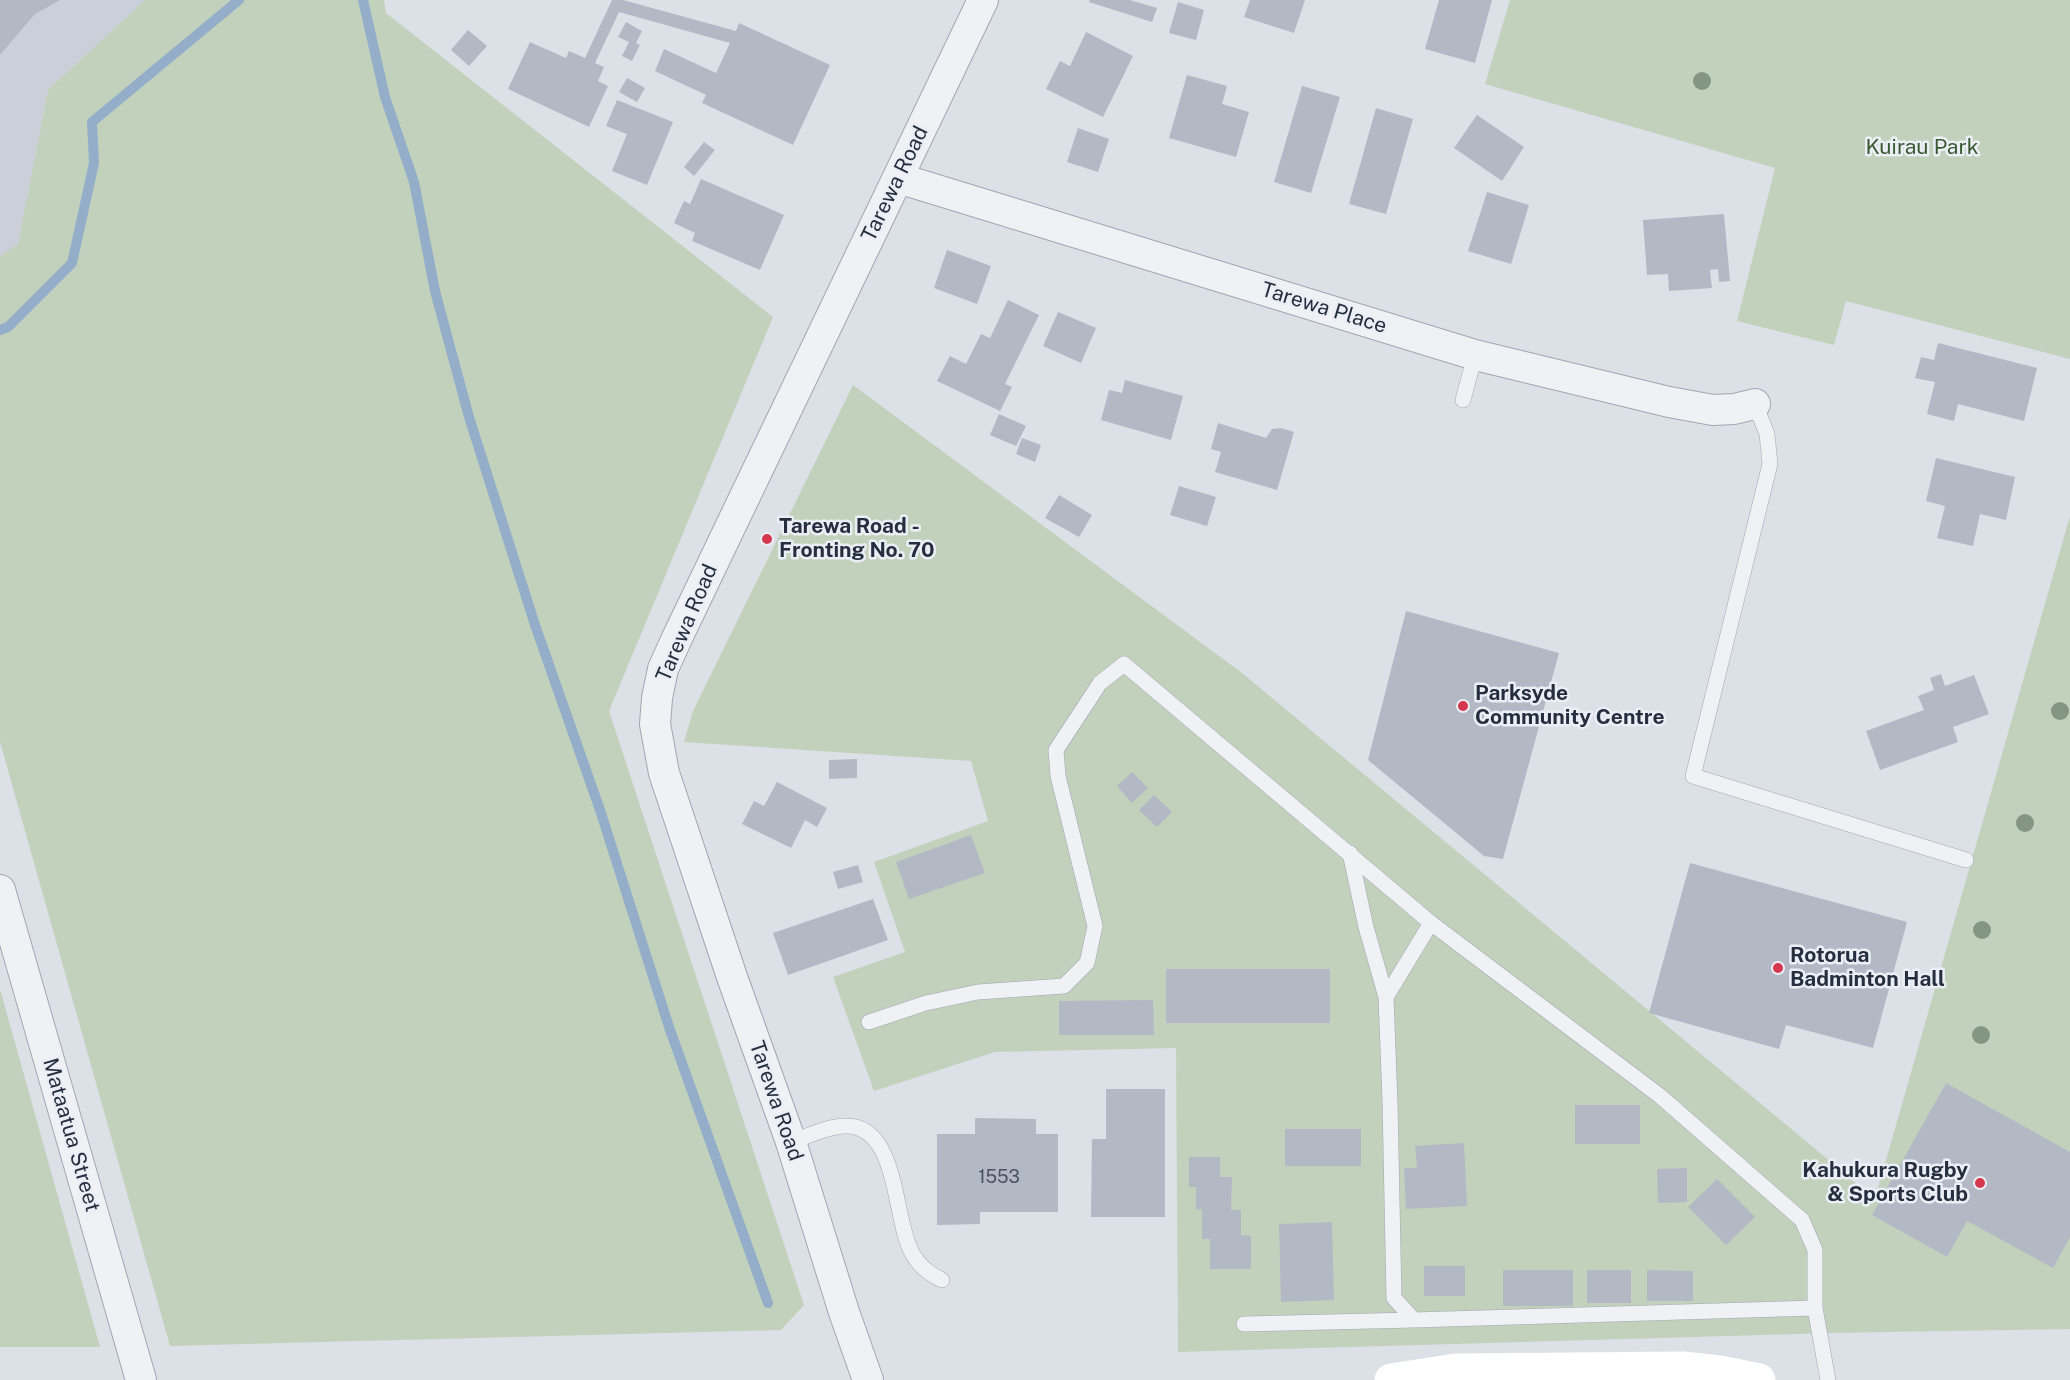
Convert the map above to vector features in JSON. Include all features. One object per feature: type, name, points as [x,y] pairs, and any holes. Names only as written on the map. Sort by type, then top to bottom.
[{"type":"main road","points":[[1391,1380],[1456,1370],[1683,1368],[1720,1372],[1759,1380]]},
{"type":"street","name":"Tarewa Road","points":[[868,1380],[844,1312],[791,1142],[728,965],[664,773],[656,724],[657,698],[663,669],[677,638],[983,0]]},
{"type":"street","name":"Tarewa Place","points":[[898,178],[1475,354],[1669,402],[1713,410],[1734,409],[1755,404]]},
{"type":"street","name":"Mataatua Street","points":[[0,890],[141,1380]]},
{"type":"lane","points":[[1463,400],[1475,354]]},
{"type":"lane","points":[[1755,404],[1767,434],[1770,464],[1693,776],[1966,860]]},
{"type":"lane","points":[[870,1022],[926,1003],[978,992],[1064,986],[1087,963],[1095,926],[1058,776],[1056,750],[1100,683],[1124,664],[1431,923],[1660,1096],[1802,1220],[1815,1250],[1815,1308],[1828,1380]]},
{"type":"lane","points":[[1350,853],[1366,927],[1386,997],[1394,1298],[1414,1320]]},
{"type":"lane","points":[[1386,997],[1431,923]]},
{"type":"lane","points":[[791,1142],[844,1126],[866,1132],[876,1141],[889,1167],[901,1228],[912,1254],[928,1274],[942,1280]]},
{"type":"lane","points":[[1244,1324],[1815,1308]]},
{"type":"shaded area","points":[[0,0],[145,0],[48,90],[18,245],[0,256]]},
{"type":"green space","points":[[145,0],[384,0],[386,13],[773,317],[609,711],[804,1305],[781,1330],[170,1346],[0,742],[0,256],[18,244],[48,90]]},
{"type":"green space","name":"Kuirau Park","points":[[1510,0],[2070,0],[2070,359],[1846,301],[1834,345],[1737,321],[1775,168],[1485,84]]},
{"type":"green space","points":[[853,385],[1242,673],[1848,1176],[1874,1202],[2070,516],[2070,1329],[1831,1333],[1178,1352],[1176,1048],[995,1052],[874,1091],[833,977],[905,952],[874,862],[988,821],[971,761],[684,742],[693,711]]},
{"type":"green space","points":[[0,989],[100,1347],[0,1347]]},
{"type":"building","points":[[0,0],[60,0],[35,14],[0,55]]},
{"type":"building","points":[[612,0],[623,0],[736,31],[739,23],[830,65],[793,145],[702,103],[706,95],[655,71],[664,49],[716,73],[730,43],[619,12],[595,63],[604,67],[598,81],[608,86],[589,127],[508,89],[530,42],[566,58],[569,51],[585,58]]},
{"type":"building","points":[[1090,0],[1130,0],[1157,8],[1152,22],[1089,2]]},
{"type":"building","points":[[1250,0],[1305,0],[1294,33],[1244,17]]},
{"type":"building","points":[[1439,0],[1492,0],[1475,63],[1425,49]]},
{"type":"building","points":[[1178,2],[1204,10],[1196,40],[1169,33]]},
{"type":"building","points":[[626,22],[642,31],[636,43],[640,45],[632,61],[622,56],[629,42],[618,37]]},
{"type":"building","points":[[468,30],[487,46],[469,66],[451,50]]},
{"type":"building","points":[[1086,32],[1133,56],[1103,117],[1046,89],[1060,61],[1070,66]]},
{"type":"building","points":[[1187,75],[1227,86],[1222,104],[1249,112],[1236,157],[1169,138]]},
{"type":"building","points":[[627,78],[645,88],[637,102],[619,92]]},
{"type":"building","points":[[1302,86],[1340,97],[1311,193],[1274,182]]},
{"type":"building","points":[[617,100],[673,122],[647,185],[612,171],[627,134],[606,126]]},
{"type":"building","points":[[1376,108],[1413,119],[1386,214],[1349,204]]},
{"type":"building","points":[[1477,115],[1524,147],[1502,181],[1454,148]]},
{"type":"building","points":[[1078,128],[1109,139],[1098,172],[1067,162]]},
{"type":"building","points":[[704,142],[715,150],[694,176],[684,167]]},
{"type":"building","points":[[701,179],[784,215],[760,270],[692,241],[695,233],[674,223],[684,201],[690,204]]},
{"type":"building","points":[[1487,192],[1529,205],[1511,264],[1468,251]]},
{"type":"building","points":[[1724,214],[1730,281],[1719,282],[1718,269],[1710,270],[1712,288],[1669,291],[1668,274],[1647,275],[1643,220]]},
{"type":"building","points":[[947,250],[991,266],[977,304],[934,288]]},
{"type":"building","points":[[1008,300],[1039,315],[1005,384],[1012,387],[1000,411],[937,381],[950,356],[966,364],[981,334],[990,338]]},
{"type":"building","points":[[1058,312],[1096,328],[1081,363],[1043,346]]},
{"type":"building","points":[[1938,343],[2037,368],[2024,421],[1958,404],[1954,421],[1927,414],[1935,382],[1915,378],[1921,357],[1934,360]]},
{"type":"building","points":[[1125,380],[1183,396],[1171,440],[1101,420],[1109,390],[1122,393]]},
{"type":"building","points":[[999,414],[1026,426],[1016,446],[990,435]]},
{"type":"building","points":[[1218,423],[1266,438],[1272,429],[1281,428],[1294,432],[1277,490],[1215,472],[1221,452],[1211,449]]},
{"type":"building","points":[[1022,438],[1041,445],[1035,462],[1016,454]]},
{"type":"building","points":[[1936,458],[2015,477],[2006,520],[1980,514],[1973,546],[1937,538],[1945,506],[1926,501]]},
{"type":"building","points":[[1179,486],[1216,497],[1207,526],[1170,515]]},
{"type":"building","points":[[1059,495],[1092,515],[1079,537],[1045,518]]},
{"type":"building","name":"Parksyde Community Centre","points":[[1406,611],[1559,653],[1503,859],[1484,856],[1368,760]]},
{"type":"building","points":[[1941,674],[1945,686],[1974,675],[1989,714],[1953,727],[1958,742],[1880,770],[1866,731],[1924,710],[1918,696],[1934,690],[1930,678]]},
{"type":"building","points":[[857,759],[857,778],[829,779],[829,760]]},
{"type":"building","points":[[1132,772],[1148,788],[1132,803],[1117,786]]},
{"type":"building","points":[[777,782],[827,808],[817,827],[805,820],[791,848],[742,824],[754,801],[764,806]]},
{"type":"building","points":[[1154,795],[1172,812],[1157,827],[1139,810]]},
{"type":"building","points":[[971,835],[985,873],[909,899],[896,862]]},
{"type":"building","name":"Rotorua Badminton Hall","points":[[1690,863],[1907,922],[1873,1048],[1786,1025],[1779,1049],[1649,1013]]},
{"type":"building","points":[[858,865],[863,882],[838,889],[833,872]]},
{"type":"building","points":[[873,899],[888,940],[788,975],[773,933]]},
{"type":"building","points":[[1166,969],[1330,969],[1330,1023],[1166,1023]]},
{"type":"building","points":[[1153,1000],[1154,1035],[1059,1035],[1059,1001]]},
{"type":"building","name":"Kahukura Rugby & Sports Club","points":[[1946,1083],[2070,1152],[2070,1237],[2053,1268],[1967,1221],[1947,1257],[1872,1215]]},
{"type":"building","points":[[1106,1089],[1165,1089],[1165,1217],[1091,1217],[1092,1139],[1106,1139]]},
{"type":"building","points":[[1575,1105],[1640,1105],[1640,1144],[1575,1144]]},
{"type":"building","points":[[975,1118],[1036,1119],[1036,1134],[1058,1134],[1058,1212],[980,1212],[980,1224],[937,1225],[937,1134],[975,1134]]},
{"type":"building","points":[[1285,1129],[1361,1129],[1361,1166],[1285,1166]]},
{"type":"building","points":[[1464,1143],[1467,1206],[1406,1209],[1404,1168],[1417,1168],[1415,1146]]},
{"type":"building","points":[[1189,1157],[1220,1157],[1220,1177],[1232,1177],[1231,1210],[1241,1210],[1241,1235],[1251,1236],[1251,1269],[1210,1269],[1210,1239],[1202,1239],[1202,1209],[1196,1210],[1196,1187],[1189,1187]]},
{"type":"building","points":[[1687,1168],[1687,1202],[1658,1203],[1657,1169]]},
{"type":"building","points":[[1717,1179],[1755,1217],[1726,1245],[1688,1207]]},
{"type":"building","points":[[1332,1222],[1334,1300],[1281,1302],[1279,1224]]},
{"type":"building","points":[[1424,1266],[1465,1266],[1465,1296],[1424,1296]]},
{"type":"building","points":[[1503,1270],[1573,1270],[1573,1306],[1503,1306]]},
{"type":"building","points":[[1587,1270],[1631,1270],[1631,1303],[1587,1303]]},
{"type":"building","points":[[1647,1270],[1693,1271],[1693,1301],[1647,1301]]},
{"type":"waterway","points":[[0,330],[8,327],[72,263],[94,163],[92,122],[239,0]]},
{"type":"waterway","points":[[363,0],[385,97],[414,182],[435,291],[469,417],[535,625],[600,810],[669,1027],[768,1303]]},
{"type":"place","name":"Tarewa Road - Fronting No. 70","points":[[767,539]]},
{"type":"place","name":"Parksyde Community Centre","points":[[1463,706]]},
{"type":"place","name":"Rotorua Badminton Hall","points":[[1778,968]]},
{"type":"place","name":"Kahukura Rugby & Sports Club","points":[[1980,1183]]}]
